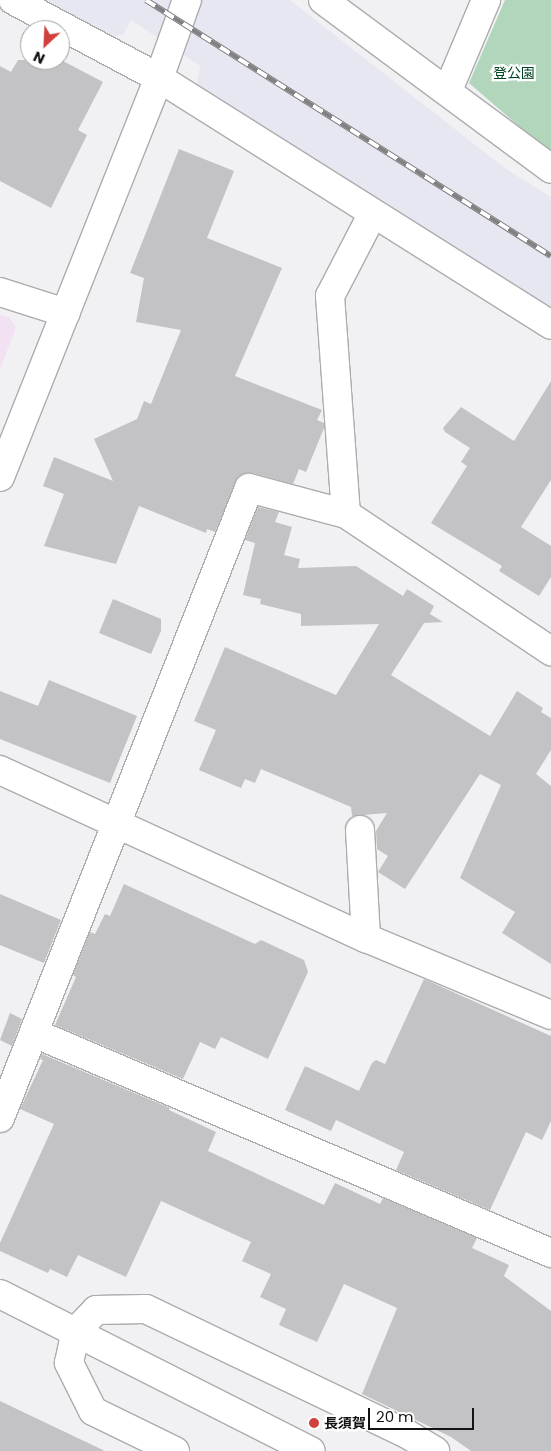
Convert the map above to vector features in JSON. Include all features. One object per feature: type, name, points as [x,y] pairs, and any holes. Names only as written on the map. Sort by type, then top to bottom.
[{"type":"street","points":[[13,0],[160,78],[551,325]]},
{"type":"street","points":[[0,477],[160,78],[187,0]]},
{"type":"street","points":[[323,0],[448,90],[551,169]]},
{"type":"street","points":[[448,90],[486,0]]},
{"type":"street","points":[[346,514],[330,296],[373,213]]},
{"type":"street","points":[[0,292],[66,313]]},
{"type":"street","points":[[0,1118],[248,488],[346,514],[551,651]]},
{"type":"street","points":[[0,770],[117,822],[366,938],[551,1014]]},
{"type":"street","points":[[360,830],[366,938]]},
{"type":"street","points":[[34,1033],[551,1254]]},
{"type":"street","points":[[0,1294],[311,1451]]},
{"type":"street","points":[[175,1451],[93,1411],[69,1363],[76,1331],[96,1310],[146,1309],[407,1434],[435,1451]]},
{"type":"shaded area","points":[[46,0],[290,0],[506,169],[551,197],[551,309],[197,84],[200,66],[131,20],[123,35],[111,37]]},
{"type":"shaded area","points":[[0,314],[10,318],[16,328],[0,369]]},
{"type":"green space","name":"登公園","points":[[505,0],[551,0],[551,154],[469,83]]},
{"type":"building","points":[[18,60],[20,60],[20,70],[70,70],[70,65],[103,82],[78,130],[87,135],[51,208],[0,181],[0,66],[11,72]]},
{"type":"building","points":[[179,149],[234,171],[207,238],[282,268],[235,376],[322,410],[317,420],[324,423],[324,428],[306,472],[299,469],[293,484],[253,473],[239,476],[215,532],[207,529],[206,533],[139,506],[116,564],[44,546],[64,494],[43,486],[54,457],[113,481],[94,439],[137,419],[144,401],[151,404],[181,330],[136,322],[144,278],[130,273]]},
{"type":"building","points":[[551,381],[551,480],[521,527],[551,546],[551,577],[539,596],[499,571],[502,566],[431,523],[467,466],[461,462],[470,448],[445,432],[443,428],[461,407],[514,441]]},
{"type":"building","points":[[258,507],[279,512],[275,522],[292,527],[284,555],[300,559],[298,568],[356,566],[403,596],[407,589],[434,606],[430,614],[443,622],[424,623],[391,675],[490,736],[517,691],[543,708],[541,712],[551,718],[551,750],[536,774],[551,786],[551,964],[502,933],[515,912],[460,878],[501,785],[480,774],[405,889],[378,872],[388,856],[377,849],[376,831],[387,813],[352,816],[351,807],[261,769],[255,783],[245,779],[241,788],[199,770],[216,730],[194,721],[225,647],[336,695],[379,624],[301,626],[301,614],[260,604],[261,599],[243,595],[255,543],[245,540]]},
{"type":"building","points":[[113,599],[161,619],[161,631],[151,654],[99,633]]},
{"type":"building","points":[[49,680],[137,716],[110,783],[0,739],[0,691],[38,706]]},
{"type":"building","points":[[124,884],[255,944],[261,940],[304,960],[308,972],[268,1059],[221,1037],[215,1049],[200,1042],[183,1079],[55,1025],[76,977],[73,975],[90,932],[95,934],[105,914],[110,916]]},
{"type":"building","points":[[0,894],[61,920],[44,963],[0,945]]},
{"type":"building","points":[[424,979],[551,1036],[551,1121],[542,1140],[526,1132],[490,1210],[396,1170],[404,1152],[336,1120],[331,1131],[285,1110],[305,1066],[359,1091],[372,1063],[376,1060],[385,1064]]},
{"type":"building","points":[[10,1013],[22,1019],[12,1046],[0,1040]]},
{"type":"building","points":[[42,1054],[170,1108],[169,1110],[216,1132],[208,1151],[324,1205],[335,1183],[380,1204],[383,1198],[477,1238],[472,1248],[509,1265],[504,1276],[551,1311],[551,1451],[471,1451],[451,1437],[362,1394],[397,1308],[344,1284],[317,1342],[279,1325],[286,1309],[260,1297],[271,1274],[242,1261],[251,1242],[161,1201],[126,1277],[78,1255],[67,1277],[50,1269],[48,1273],[0,1251],[0,1243],[54,1124],[20,1109],[43,1060],[40,1059]]},
{"type":"building","points":[[0,1401],[105,1451],[0,1451]]},
{"type":"railway","points":[[146,0],[551,256]]},
{"type":"place","name":"長須賀","points":[[314,1423]]}]
